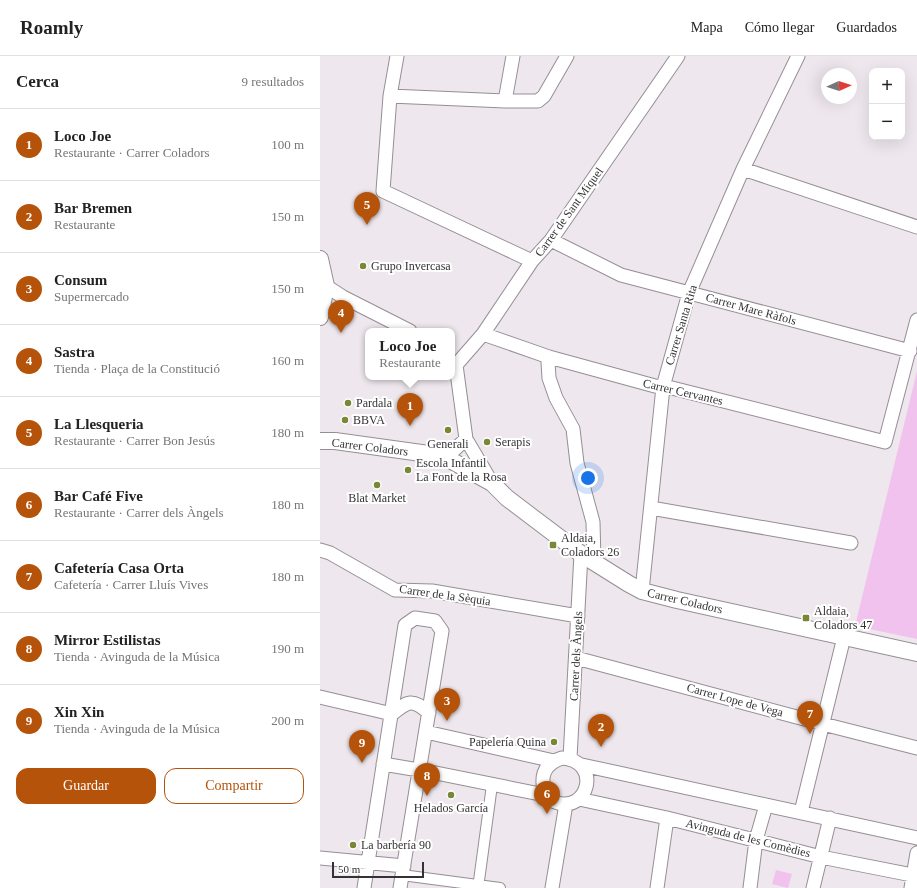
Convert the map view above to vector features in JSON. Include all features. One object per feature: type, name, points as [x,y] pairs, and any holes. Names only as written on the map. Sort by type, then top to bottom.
[{"type":"street","points":[[397,56],[390,96],[383,191],[532,261]]},
{"type":"street","points":[[505,101],[513,56]]},
{"type":"street","points":[[390,96],[538,101],[544,96],[567,56]]},
{"type":"street","name":"Carrer de Sant Miquel","points":[[455,362],[483,334],[532,261],[551,240],[678,56]]},
{"type":"street","name":"Carrer Santa Rita","points":[[642,591],[663,387],[689,293],[743,169],[798,56]]},
{"type":"street","points":[[743,169],[917,227]]},
{"type":"street","name":"Carrer Mare Ràfols","points":[[551,240],[621,275],[910,351]]},
{"type":"street","points":[[320,259],[326,286],[320,316]]},
{"type":"street","points":[[326,286],[343,297],[404,328]]},
{"type":"street","points":[[910,351],[917,320]]},
{"type":"street","name":"Carrer Cervantes","points":[[483,334],[549,357],[885,442],[910,351]]},
{"type":"street","name":"Carrer dels Àngels","points":[[549,357],[549,378],[556,398],[572,430],[577,462],[593,522],[578,616],[570,758]]},
{"type":"street","points":[[455,369],[466,439],[492,483]]},
{"type":"street","points":[[443,456],[454,450],[466,439]]},
{"type":"street","name":"Carrer Coladors","points":[[320,441],[343,442],[443,456],[492,483],[507,498],[587,558],[642,591],[844,638],[917,653]]},
{"type":"street","points":[[651,508],[851,543]]},
{"type":"street","name":"Carrer de la Sèquia","points":[[320,550],[330,552],[395,590],[432,591],[578,616]]},
{"type":"street","points":[[364,888],[405,625],[415,618],[435,621],[442,631],[400,888]]},
{"type":"street","points":[[800,812],[844,638]]},
{"type":"street","name":"Carrer Lope de Vega","points":[[576,658],[917,748]]},
{"type":"street","points":[[320,697],[392,714]]},
{"type":"street","points":[[392,714],[405,704],[412,703],[421,706],[429,713]]},
{"type":"street","points":[[426,732],[554,760],[570,758],[582,765],[917,838]]},
{"type":"street","points":[[545,795],[543,788],[544,776],[547,766],[554,760]]},
{"type":"street","points":[[383,764],[545,795],[555,802],[566,804],[579,799],[585,792],[587,775],[582,765]]},
{"type":"street","points":[[478,887],[492,785]]},
{"type":"street","name":"Avinguda de les Comèdies","points":[[579,799],[667,818],[914,880]]},
{"type":"street","points":[[552,888],[566,804]]},
{"type":"street","points":[[750,888],[756,840],[766,805]]},
{"type":"street","points":[[656,888],[667,818]]},
{"type":"street","points":[[813,888],[830,818]]},
{"type":"street","points":[[914,880],[917,853]]},
{"type":"street","points":[[320,858],[368,862],[478,887],[500,888]]},
{"type":"shaded area","points":[[917,371],[917,639],[855,626]]},
{"type":"shaded area","points":[[776,870],[792,874],[788,888],[772,884]]},
{"type":"place","name":"La Llesqueria","points":[[367,225]]},
{"type":"place","name":"Grupo Invercasa","points":[[363,266]]},
{"type":"place","name":"Sastra","points":[[341,333]]},
{"type":"place","name":"Pardala","points":[[348,403]]},
{"type":"place","name":"BBVA","points":[[345,420]]},
{"type":"place","name":"Loco Joe","points":[[410,426]]},
{"type":"place","name":"Generali","points":[[448,430]]},
{"type":"place","name":"Serapis","points":[[487,442]]},
{"type":"place","name":"Escola Infantil La Font de la Rosa","points":[[408,470]]},
{"type":"place","name":"Blat Market","points":[[377,485]]},
{"type":"place","name":"Aldaia, Coladors 26","points":[[553,545]]},
{"type":"place","name":"Aldaia, Coladors 47","points":[[806,618]]},
{"type":"place","name":"Consum","points":[[447,721]]},
{"type":"place","name":"Cafetería Casa Orta","points":[[810,734]]},
{"type":"place","name":"Papelería Quina","points":[[554,742]]},
{"type":"place","name":"Bar Bremen","points":[[601,747]]},
{"type":"place","name":"Xin Xin","points":[[362,763]]},
{"type":"place","name":"Helados García","points":[[451,795]]},
{"type":"place","name":"Mirror Estilistas","points":[[427,796]]},
{"type":"place","name":"Bar Café Five","points":[[547,814]]},
{"type":"place","name":"La barbería 90","points":[[353,845]]}]
